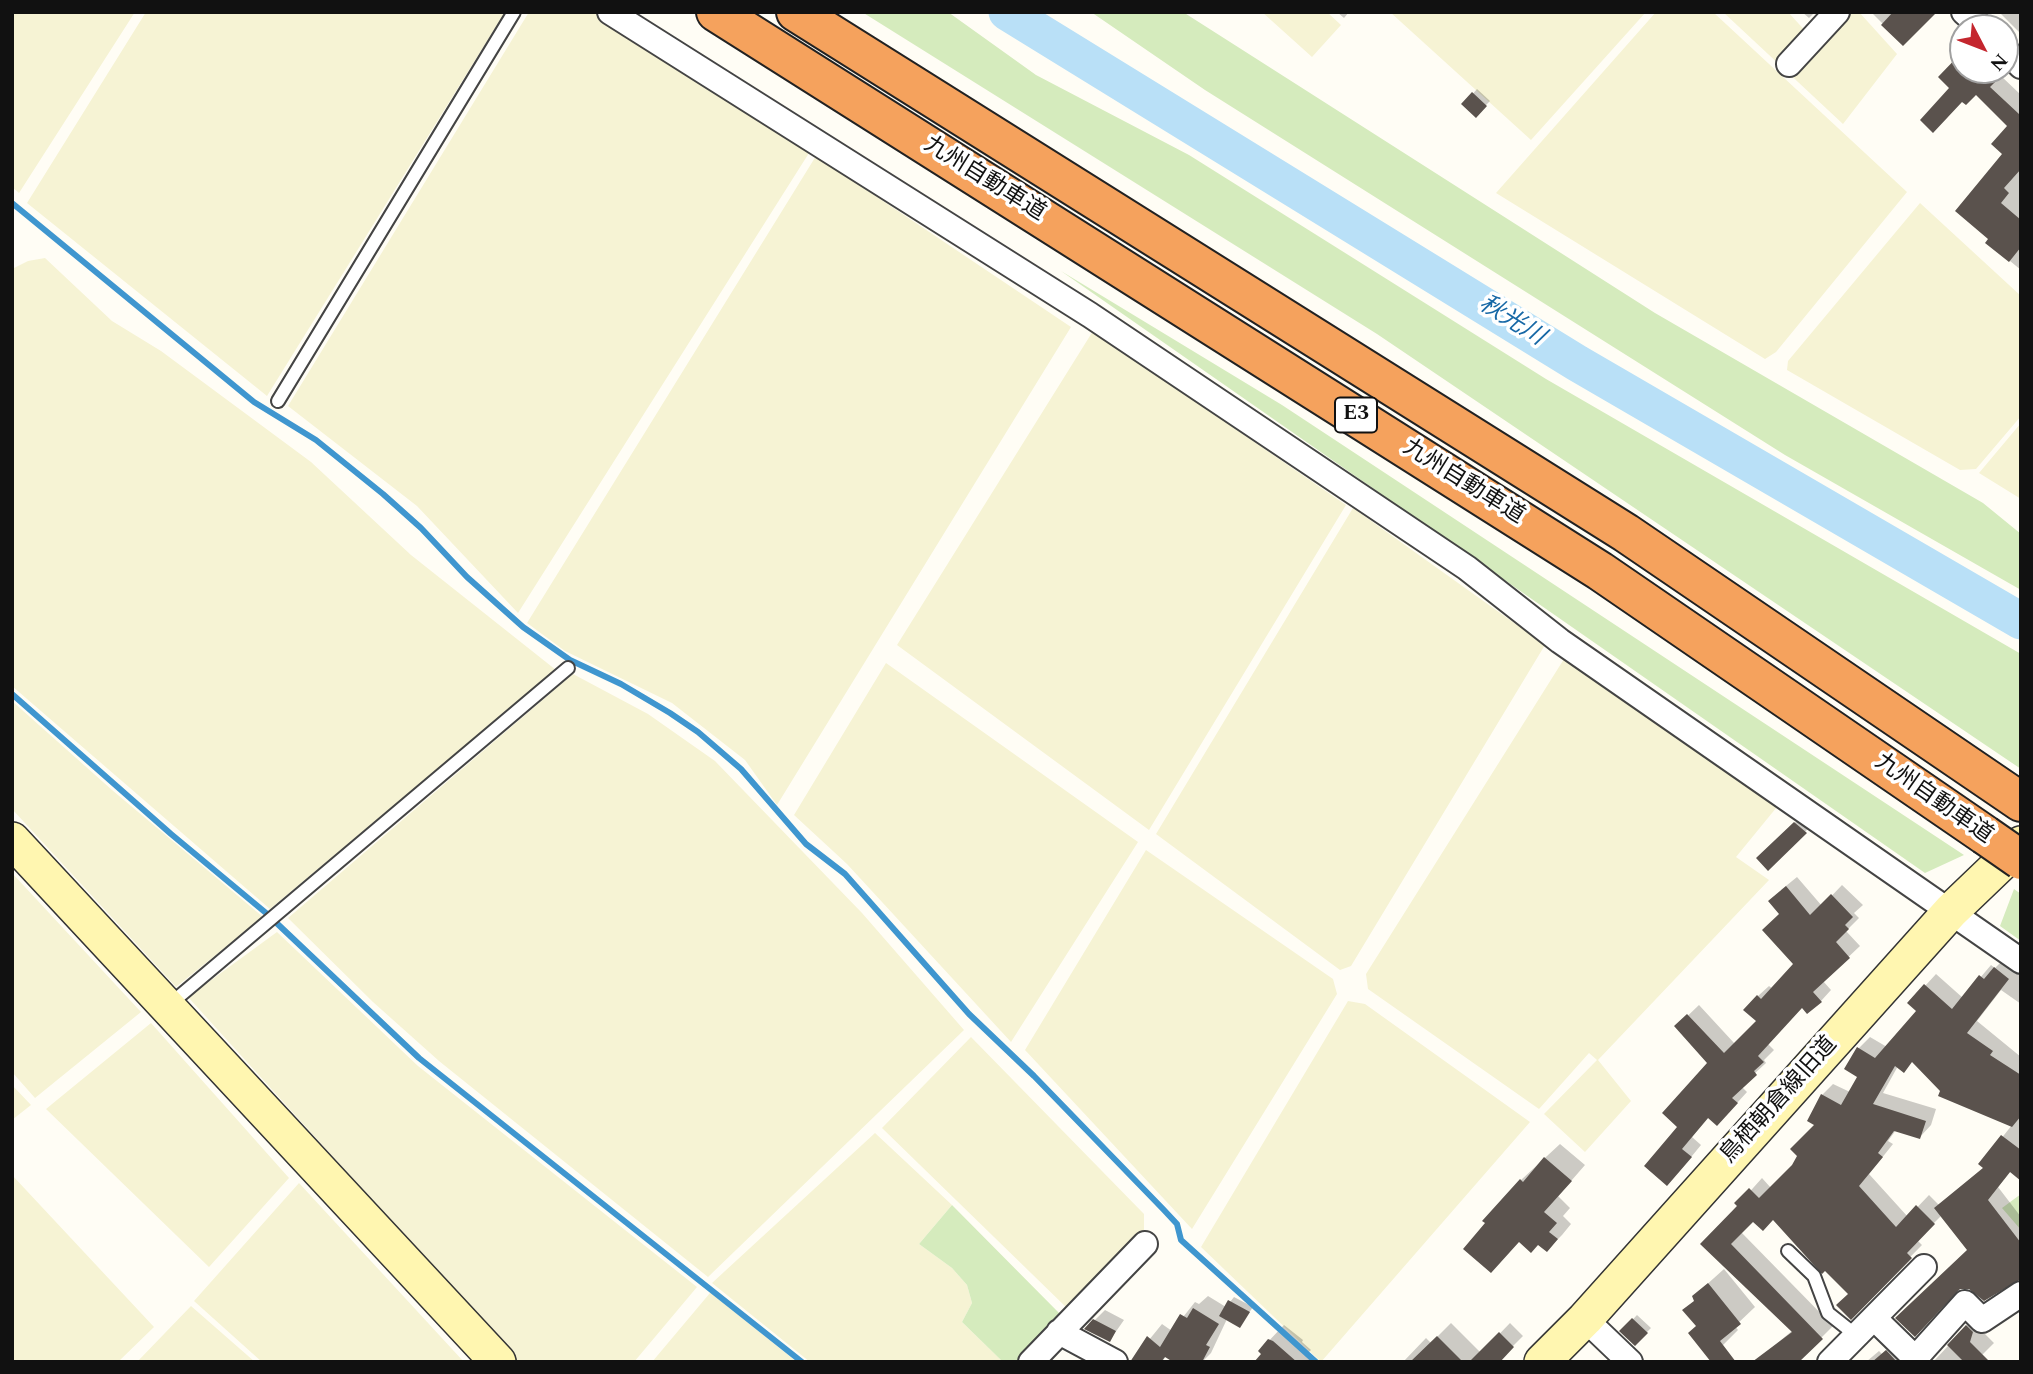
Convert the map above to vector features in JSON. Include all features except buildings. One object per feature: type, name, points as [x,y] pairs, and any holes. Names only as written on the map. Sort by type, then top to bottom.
[{"type":"highway","name":"九州自動車道","points":[[716,12],[1600,571],[2003,840],[2021,860]]},
{"type":"highway","name":"九州自動車道","points":[[796,12],[1626,533],[2021,802]]},
{"type":"street","points":[[610,12],[1125,338],[1468,568],[1560,641],[2021,961]]},
{"type":"street","points":[[1789,64],[1837,12]]},
{"type":"street","points":[[12,840],[498,1362]]},
{"type":"street","name":"鳥栖朝倉線旧道","points":[[1542,1362],[1585,1319],[1951,911],[2003,840]]},
{"type":"street","points":[[1031,1362],[1145,1244]]},
{"type":"street","points":[[1830,1362],[1924,1266]]},
{"type":"street","points":[[1875,1319],[1914,1360],[1965,1303],[1982,1320],[2021,1294]]},
{"type":"street","points":[[1585,1319],[1630,1362]]},
{"type":"street","points":[[1059,1332],[1115,1362]]},
{"type":"lane","points":[[278,401],[514,12]]},
{"type":"lane","points":[[166,1007],[568,668]]},
{"type":"lane","points":[[1788,1251],[1814,1276],[1828,1313],[1857,1336]]},
{"type":"shaded area","points":[[12,12],[135,12],[19,193],[12,187]]},
{"type":"shaded area","points":[[146,12],[505,12],[267,396],[27,203]]},
{"type":"shaded area","points":[[529,12],[594,12],[809,153],[518,613],[417,506],[288,406]]},
{"type":"shaded area","points":[[1262,12],[1327,12],[1341,25],[1312,57]]},
{"type":"shaded area","points":[[1390,12],[1646,12],[1531,140]]},
{"type":"shaded area","points":[[1656,12],[1713,12],[1907,192],[1776,352],[1765,359],[1496,193]]},
{"type":"shaded area","points":[[1723,12],[1788,12],[1809,35],[1841,12],[1859,12],[1897,54],[1843,124]]},
{"type":"shaded area","points":[[816,156],[1071,327],[777,805],[745,760],[672,703],[565,651],[527,623]]},
{"type":"shaded area","points":[[1920,203],[2021,296],[2021,416],[1976,469],[1960,470],[1787,370],[1788,361]]},
{"type":"shaded area","points":[[45,258],[112,321],[161,351],[311,462],[411,555],[556,670],[270,909],[12,686],[12,269],[28,261]]},
{"type":"shaded area","points":[[1093,331],[1346,505],[1149,830],[897,645]]},
{"type":"shaded area","points":[[2021,423],[2021,499],[1979,473]]},
{"type":"shaded area","points":[[1353,508],[1545,645],[1351,966],[1340,970],[1156,834]]},
{"type":"shaded area","points":[[1564,659],[1781,802],[1736,857],[1769,880],[1598,1060],[1631,1101],[1585,1152],[1544,1114],[1597,1060],[1589,1053],[1539,1109],[1368,989],[1366,974]]},
{"type":"shaded area","points":[[886,663],[1138,842],[1011,1042],[847,864],[794,815]]},
{"type":"shaded area","points":[[573,674],[648,714],[715,761],[862,913],[964,1030],[708,1277],[439,1061],[373,1002],[288,918]]},
{"type":"shaded area","points":[[12,701],[112,790],[263,917],[176,987],[12,809]]},
{"type":"shaded area","points":[[1146,850],[1333,979],[1337,994],[1192,1229],[1025,1050]]},
{"type":"shaded area","points":[[12,873],[141,1012],[35,1098],[12,1072]]},
{"type":"shaded area","points":[[277,932],[418,1066],[697,1287],[634,1362],[519,1362],[188,997]]},
{"type":"shaded area","points":[[1348,1001],[1365,1004],[1530,1122],[1321,1362],[1201,1247]]},
{"type":"shaded area","points":[[151,1023],[289,1178],[209,1267],[46,1109]]},
{"type":"shaded area","points":[[971,1037],[1144,1214],[1144,1237],[1069,1310],[882,1128]]},
{"type":"shaded area","points":[[12,1085],[31,1105],[12,1120]]},
{"type":"shaded area","points":[[875,1133],[952,1205],[919,1244],[952,1268],[967,1285],[972,1303],[962,1322],[1003,1362],[810,1362],[712,1283]]},
{"type":"shaded area","points":[[12,1175],[154,1327],[118,1362],[12,1362]]},
{"type":"shaded area","points":[[299,1183],[464,1362],[262,1362],[194,1301]]},
{"type":"shaded area","points":[[711,1293],[797,1362],[652,1362]]},
{"type":"shaded area","points":[[191,1306],[255,1362],[137,1362]]},
{"type":"green space","points":[[862,12],[948,12],[1036,75],[1189,155],[1546,379],[2021,654],[2021,769],[1377,334]]},
{"type":"green space","points":[[1091,12],[1183,12],[1655,313],[1983,503],[2021,534],[2021,590],[1785,455],[1205,90]]},
{"type":"green space","points":[[1061,271],[1282,405],[1964,855],[1925,873]]},
{"type":"green space","points":[[2014,889],[2021,894],[2021,941],[2000,926]]},
{"type":"green space","points":[[2021,1194],[2021,1230],[2002,1208]]},
{"type":"green space","points":[[952,1205],[1062,1316],[1020,1362],[1003,1362],[962,1322],[972,1303],[967,1285],[952,1268],[919,1244]]},
{"type":"waterway","name":"秋光川","points":[[1007,12],[1577,363],[2021,621]]},
{"type":"waterway","points":[[12,203],[254,402],[316,440],[383,494],[421,528],[467,577],[523,627],[570,660],[621,684],[670,713],[698,732],[741,769],[806,844],[845,874],[969,1014],[1034,1076],[1163,1209],[1177,1224],[1181,1240],[1316,1362]]},
{"type":"waterway","points":[[12,694],[171,834],[266,913],[419,1058],[802,1362]]}]
